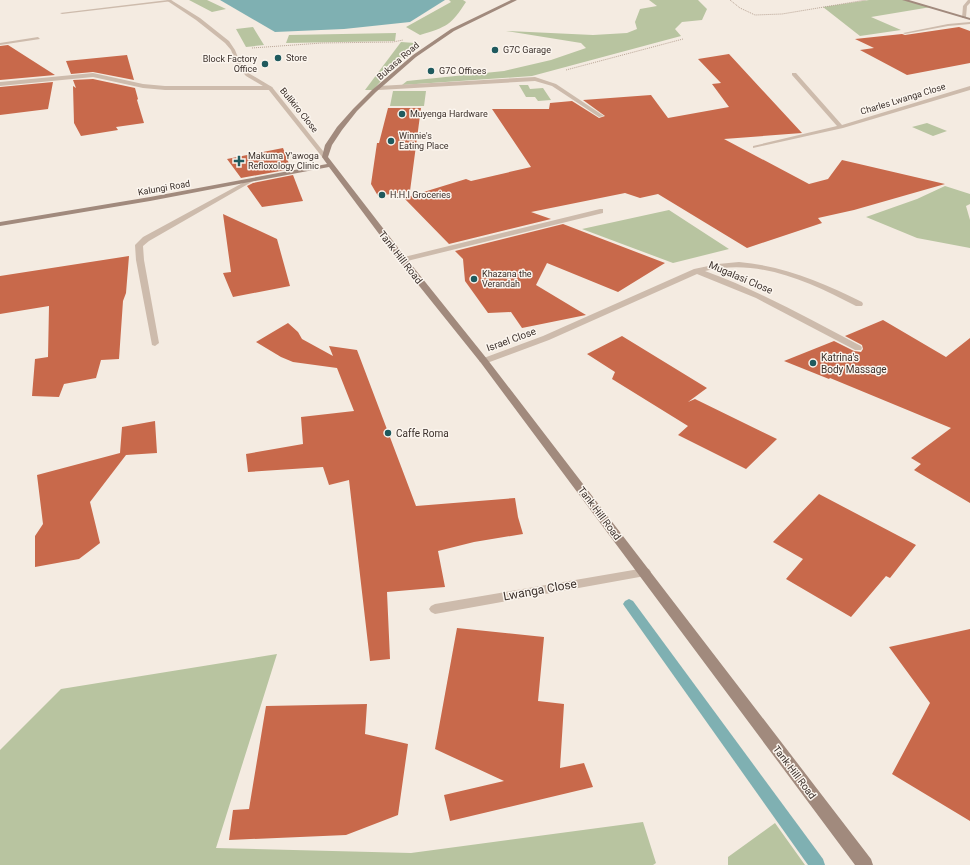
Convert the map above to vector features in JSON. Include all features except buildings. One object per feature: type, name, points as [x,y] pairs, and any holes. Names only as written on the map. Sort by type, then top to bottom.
[{"type":"street","name":"Bukasa Road","points":[[327,161],[324,152],[338,130],[356,110],[410,60],[443,35],[515,0]]},
{"type":"street","points":[[904,0],[970,19]]},
{"type":"street","points":[[62,13],[169,1]]},
{"type":"street","name":"Bulikiro Close","points":[[169,1],[198,18],[227,42],[233,50],[239,65],[248,75],[270,88],[327,161]]},
{"type":"street","points":[[964,17],[965,6],[970,1]]},
{"type":"street","points":[[905,33],[948,25],[970,23]]},
{"type":"street","points":[[0,44],[38,38]]},
{"type":"street","points":[[794,74],[841,127]]},
{"type":"street","points":[[0,84],[93,75],[143,86],[165,88],[270,88]]},
{"type":"street","points":[[379,88],[535,78],[554,85],[601,116]]},
{"type":"street","name":"Charles Lwanga Close","points":[[755,147],[841,127],[970,88]]},
{"type":"street","name":"Kalungi Road","points":[[0,224],[252,180],[327,161]]},
{"type":"street","name":"Tank Hill Road","points":[[327,161],[403,260],[484,361],[866,865]]},
{"type":"street","points":[[155,343],[140,260],[139,245],[146,239],[252,180]]},
{"type":"street","points":[[403,260],[600,212]]},
{"type":"street","points":[[697,271],[710,267],[739,264],[756,265],[777,269],[819,284],[859,304]]},
{"type":"street","name":"Mugalasi Close","points":[[546,338],[697,271],[730,283],[787,310],[858,348]]},
{"type":"street","name":"Israel Close","points":[[484,361],[546,338]]},
{"type":"street","name":"Lwanga Close","points":[[435,609],[644,572]]},
{"type":"path","points":[[730,0],[740,8],[755,15],[782,14],[866,0]]},
{"type":"path","points":[[233,50],[322,43],[394,42],[408,38],[443,35]]},
{"type":"path","points":[[535,78],[683,39]]},
{"type":"green space","points":[[189,0],[207,0],[226,9],[212,12]]},
{"type":"green space","points":[[449,0],[463,0],[466,2],[448,24],[420,35],[406,27],[451,2]]},
{"type":"green space","points":[[649,0],[698,0],[707,9],[702,20],[682,22],[675,29],[681,36],[532,76],[402,85],[407,81],[504,71],[551,60],[586,48],[581,43],[506,31],[593,35],[627,33],[637,29],[635,22],[640,9],[657,6]]},
{"type":"green space","points":[[869,0],[904,0],[931,7],[871,17],[901,30],[860,36],[823,7]]},
{"type":"green space","points":[[253,27],[264,45],[246,47],[236,29]]},
{"type":"green space","points":[[396,33],[395,41],[286,43],[289,35]]},
{"type":"green space","points":[[401,42],[415,43],[373,90],[365,90]]},
{"type":"green space","points":[[519,85],[528,85],[530,89],[543,88],[551,100],[538,101],[535,97],[526,97]]},
{"type":"green space","points":[[393,91],[426,91],[424,106],[390,106]]},
{"type":"green space","points":[[927,123],[947,131],[933,136],[912,127]]},
{"type":"green space","points":[[945,186],[970,194],[970,204],[966,206],[970,220],[970,248],[917,238],[866,217],[917,199]]},
{"type":"green space","points":[[669,210],[729,249],[673,263],[582,229]]},
{"type":"green space","points":[[277,654],[216,848],[411,853],[643,822],[656,863],[653,865],[0,865],[0,750],[61,689]]},
{"type":"green space","points":[[775,823],[805,865],[728,865],[728,857]]},
{"type":"water","points":[[220,0],[445,0],[410,22],[344,29],[275,32]]},
{"type":"waterway","points":[[629,604],[817,865]]},
{"type":"place","name":"G7C Garage","points":[[495,50]]},
{"type":"place","name":"Store","points":[[278,58]]},
{"type":"place","name":"Block Factory Office","points":[[265,64]]},
{"type":"place","name":"G7C Offices","points":[[431,71]]},
{"type":"place","name":"Muyenga Hardware","points":[[402,114]]},
{"type":"place","name":"Winnie's Eating Place","points":[[391,141]]},
{"type":"place","name":"Makuma Y'awoga Refloxology Clinic","points":[[239,161]]},
{"type":"place","name":"H.H.I Groceries","points":[[382,195]]},
{"type":"place","name":"Khazana the Verandah","points":[[474,279]]},
{"type":"place","name":"Katrina's Body Massage","points":[[813,363]]},
{"type":"place","name":"Caffe Roma","points":[[388,433]]}]
